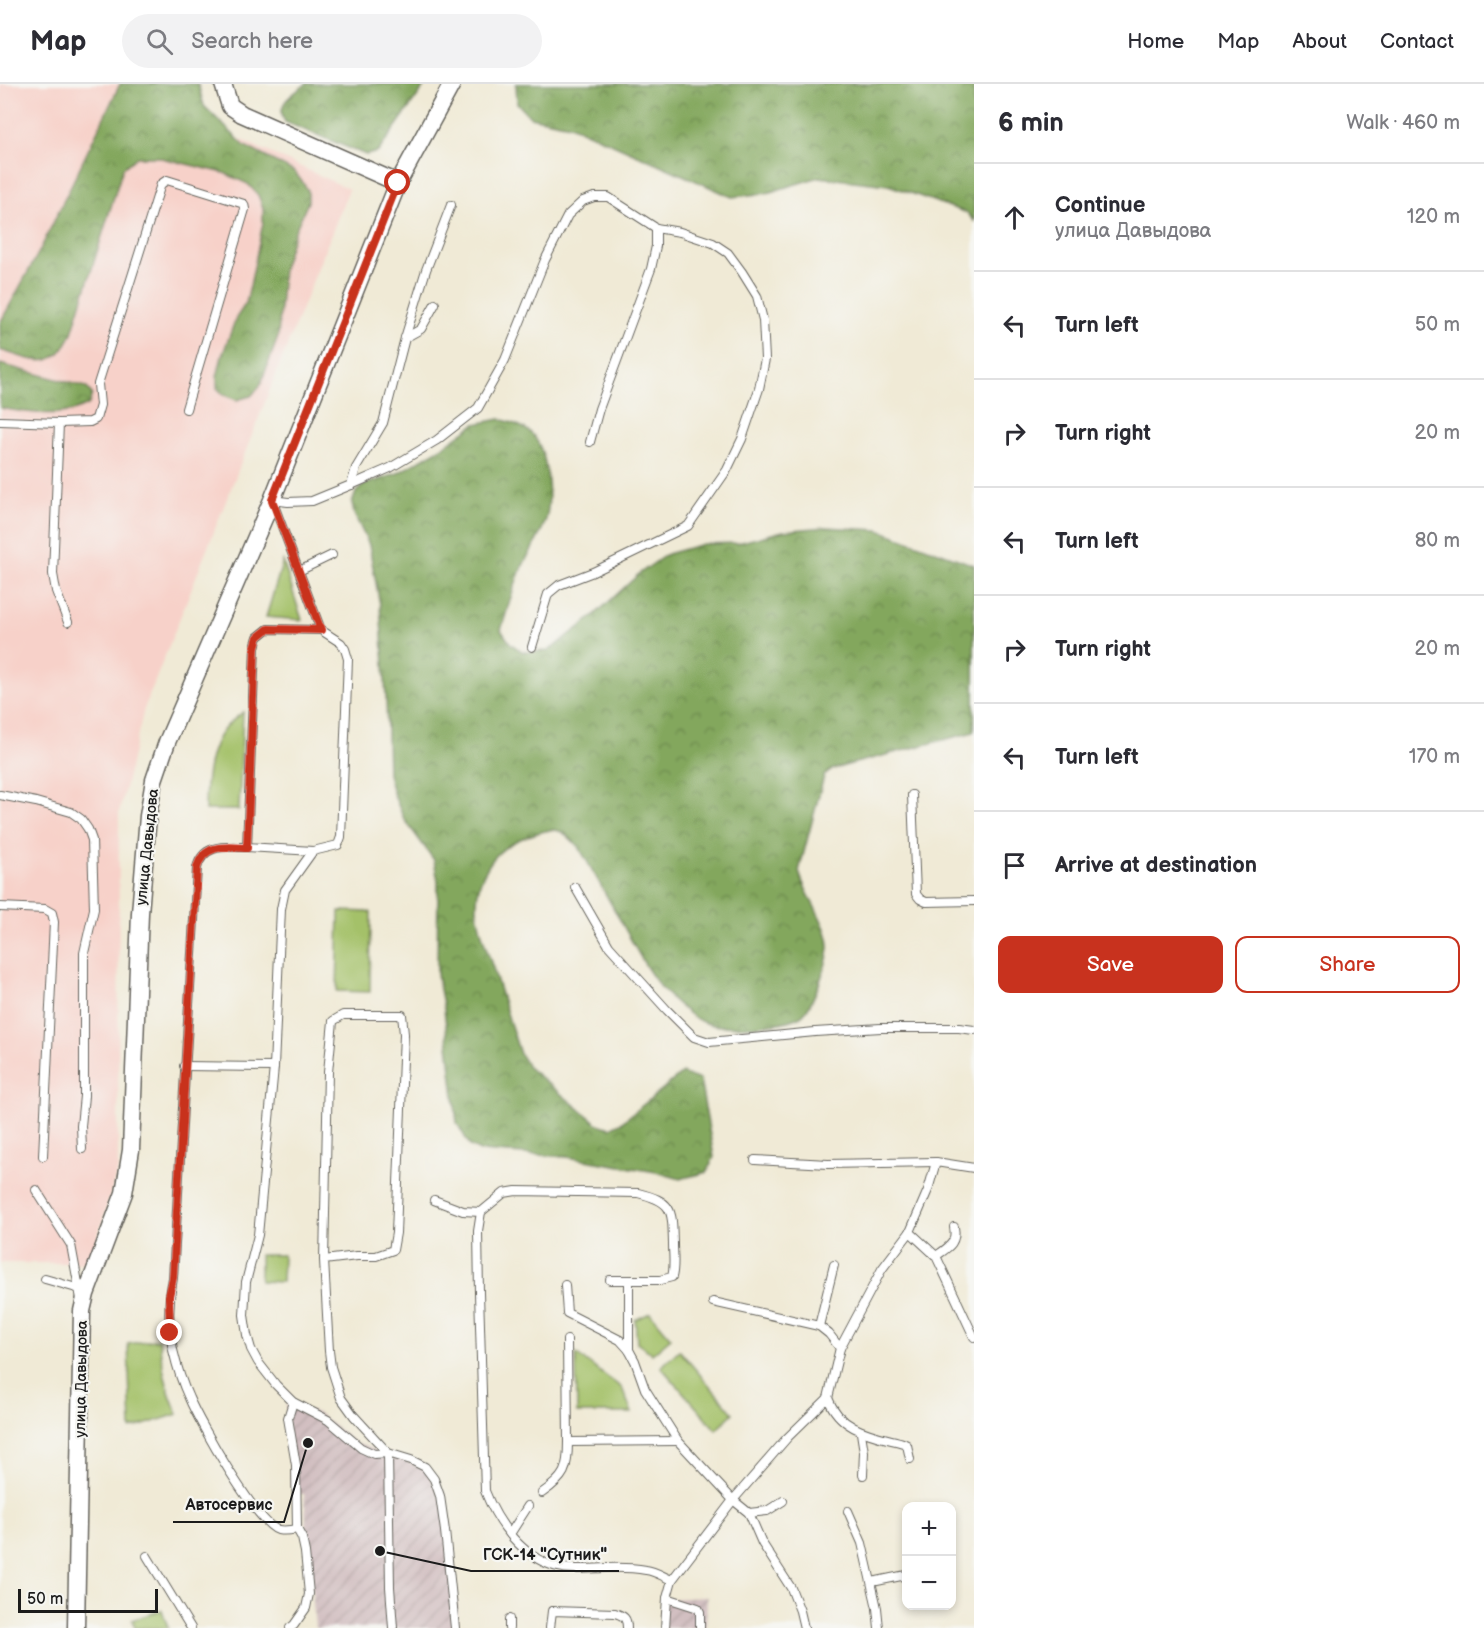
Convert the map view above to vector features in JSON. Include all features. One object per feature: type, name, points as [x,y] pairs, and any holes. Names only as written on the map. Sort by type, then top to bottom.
[{"type":"street","points":[[223,84],[230,106],[242,114],[398,183]]},
{"type":"street","name":"улица Давыдова","points":[[76,1628],[82,1311],[124,1193],[128,1175],[134,1107],[140,913],[148,816],[154,780],[167,742],[272,500],[398,183],[452,84]]},
{"type":"lane","points":[[0,421],[59,423],[90,422],[96,419],[99,414],[98,384],[161,184],[167,180],[244,204],[245,209],[186,409]]},
{"type":"lane","points":[[321,630],[272,500],[312,501],[390,468],[437,440],[478,408],[505,360],[545,261],[568,216],[583,201],[594,197],[608,197],[656,228],[680,232],[713,243],[728,253],[757,297],[763,320],[765,359],[759,389],[742,439],[727,470],[688,526],[592,572],[559,585],[548,594],[532,647]]},
{"type":"lane","points":[[351,485],[356,468],[383,423],[405,338],[426,270],[451,205]]},
{"type":"lane","points":[[590,442],[599,409],[651,268],[656,246],[656,228]]},
{"type":"lane","points":[[405,338],[421,329],[435,304]]},
{"type":"lane","points":[[59,423],[53,574],[56,591],[68,621]]},
{"type":"lane","points":[[299,571],[332,555]]},
{"type":"lane","points":[[247,848],[256,641],[262,632],[268,629],[321,630],[341,643],[348,659],[341,837],[338,845],[313,851],[222,847],[206,852],[199,858],[184,1066],[173,1278],[169,1296],[170,1333],[173,1348],[189,1398],[204,1431],[245,1493],[271,1525],[279,1530],[297,1529]]},
{"type":"lane","points":[[0,795],[71,812],[81,819],[93,840],[94,909],[84,953],[82,1149]]},
{"type":"lane","points":[[912,795],[916,894],[926,902],[974,901]]},
{"type":"lane","points":[[313,851],[285,890],[281,909],[274,1067],[258,1235],[246,1282],[244,1315],[246,1335],[254,1356],[276,1385],[293,1402],[328,1420],[361,1448],[374,1454],[388,1454],[411,1460],[425,1467],[436,1483],[445,1531],[455,1628]]},
{"type":"lane","points":[[575,887],[609,946],[694,1036],[710,1042],[881,1028],[974,1030]]},
{"type":"lane","points":[[0,907],[45,909],[52,913],[54,922],[43,1156]]},
{"type":"lane","points":[[324,1260],[376,1256],[393,1250],[396,1233],[403,1070],[404,1022],[402,1015],[343,1016],[333,1021],[328,1072],[324,1260],[328,1339],[331,1367],[336,1383],[341,1398],[354,1416],[388,1454],[390,1587],[393,1628]]},
{"type":"lane","points":[[184,1066],[274,1067]]},
{"type":"lane","points":[[755,1160],[828,1164],[936,1162],[974,1168]]},
{"type":"lane","points":[[665,1628],[667,1598],[672,1580],[733,1500],[795,1430],[828,1398],[840,1348],[882,1269],[910,1232],[928,1190],[936,1162]]},
{"type":"lane","points":[[36,1190],[70,1240],[82,1311]]},
{"type":"lane","points":[[434,1200],[463,1211],[480,1212],[504,1193],[516,1191],[638,1193],[656,1197],[663,1202],[672,1215],[672,1277],[660,1280],[610,1280]]},
{"type":"lane","points":[[480,1212],[479,1293],[485,1491],[496,1516],[526,1552],[550,1566],[649,1570],[672,1580]]},
{"type":"lane","points":[[936,1256],[951,1246],[956,1235],[954,1227]]},
{"type":"lane","points":[[910,1232],[936,1256],[974,1337]]},
{"type":"lane","points":[[819,1326],[834,1265]]},
{"type":"lane","points":[[45,1279],[80,1289]]},
{"type":"lane","points":[[629,1280],[629,1350]]},
{"type":"lane","points":[[565,1285],[566,1309],[569,1315],[620,1340],[629,1350],[645,1389],[678,1441],[733,1500],[750,1513],[762,1543],[791,1588],[804,1628]]},
{"type":"lane","points":[[713,1302],[819,1326],[840,1348]]},
{"type":"lane","points":[[542,1492],[558,1482],[567,1469],[567,1340]]},
{"type":"lane","points":[[828,1398],[832,1408],[852,1428],[861,1433],[907,1445],[910,1459]]},
{"type":"lane","points":[[293,1402],[288,1418],[296,1465],[297,1529],[305,1552],[309,1594],[306,1608],[293,1627]]},
{"type":"lane","points":[[861,1433],[864,1452],[863,1476]]},
{"type":"lane","points":[[568,1442],[678,1441]]},
{"type":"lane","points":[[750,1513],[767,1511],[783,1501]]},
{"type":"lane","points":[[510,1534],[528,1506]]},
{"type":"lane","points":[[848,1511],[862,1543],[872,1582],[879,1628]]},
{"type":"lane","points":[[147,1556],[191,1628]]},
{"type":"lane","points":[[872,1582],[902,1576]]},
{"type":"lane","points":[[667,1598],[698,1608],[700,1628]]},
{"type":"lane","points":[[550,1628],[552,1611],[615,1613],[624,1616],[627,1628]]},
{"type":"shaded area","points":[[0,84],[200,84],[194,118],[349,189],[144,709],[119,813],[118,1169],[90,1263],[0,1263]]},
{"type":"shaded area","points":[[286,1404],[318,1413],[355,1443],[427,1471],[446,1509],[457,1593],[458,1628],[315,1628],[304,1494],[294,1494],[291,1487]]},
{"type":"shaded area","points":[[707,1597],[706,1628],[662,1628],[664,1599]]},
{"type":"green space","points":[[120,84],[198,84],[204,106],[245,146],[295,172],[308,190],[308,202],[295,231],[283,268],[278,337],[260,386],[251,396],[237,400],[224,395],[217,388],[217,377],[222,356],[236,318],[246,303],[250,286],[263,223],[263,208],[258,195],[248,184],[224,173],[157,157],[137,157],[123,168],[72,333],[65,346],[51,359],[42,361],[23,358],[0,350],[0,323],[40,250]]},
{"type":"green space","points":[[306,84],[426,84],[378,152],[366,155],[285,122],[282,115],[284,104],[291,95]]},
{"type":"green space","points":[[516,84],[974,84],[974,221],[967,213],[888,185],[819,177],[767,193],[732,197],[570,125],[530,117],[517,103]]},
{"type":"green space","points":[[0,364],[86,387],[92,394],[89,404],[69,412],[46,414],[0,408]]},
{"type":"green space","points":[[500,419],[523,427],[530,432],[541,450],[547,473],[549,498],[546,519],[521,570],[501,630],[510,643],[523,652],[548,651],[590,619],[640,573],[667,554],[703,544],[738,543],[783,531],[825,527],[879,530],[974,565],[974,732],[844,766],[831,770],[824,776],[799,871],[825,930],[829,948],[826,963],[811,1003],[802,1015],[768,1025],[753,1026],[724,1026],[691,1016],[665,992],[652,975],[580,849],[563,832],[545,831],[511,844],[493,860],[482,878],[477,905],[481,931],[520,1054],[529,1068],[598,1124],[610,1128],[622,1122],[682,1073],[700,1080],[714,1157],[707,1172],[680,1179],[656,1172],[567,1157],[480,1151],[470,1146],[457,1123],[444,1009],[437,975],[438,881],[434,860],[404,819],[388,774],[380,605],[369,545],[354,514],[352,503],[356,492],[364,485],[398,473],[441,448],[475,424]]},
{"type":"green space","points":[[283,561],[302,620],[266,617]]},
{"type":"green space","points":[[243,712],[239,810],[205,810],[211,756],[219,736]]},
{"type":"green space","points":[[339,911],[371,912],[370,992],[337,991]]},
{"type":"green space","points":[[260,1255],[283,1255],[282,1282],[260,1281]]},
{"type":"green space","points":[[650,1313],[671,1338],[652,1354],[637,1342],[635,1320]]},
{"type":"green space","points":[[159,1339],[165,1377],[178,1414],[131,1429],[128,1344]]},
{"type":"green space","points":[[679,1350],[733,1413],[716,1430],[661,1367]]},
{"type":"green space","points":[[576,1354],[622,1388],[632,1413],[577,1413]]},
{"type":"green space","points":[[162,1610],[168,1628],[135,1628],[132,1620]]},
{"type":"place","name":"Автосервис","points":[[308,1443]]},
{"type":"place","name":"ГСК-14 \"Сутник\"","points":[[380,1551]]},
{"type":"route","points":[[170,1333],[169,1296],[173,1278],[197,868],[199,858],[206,852],[222,847],[247,848],[255,647],[258,637],[268,629],[321,630],[272,500],[398,183]]}]
